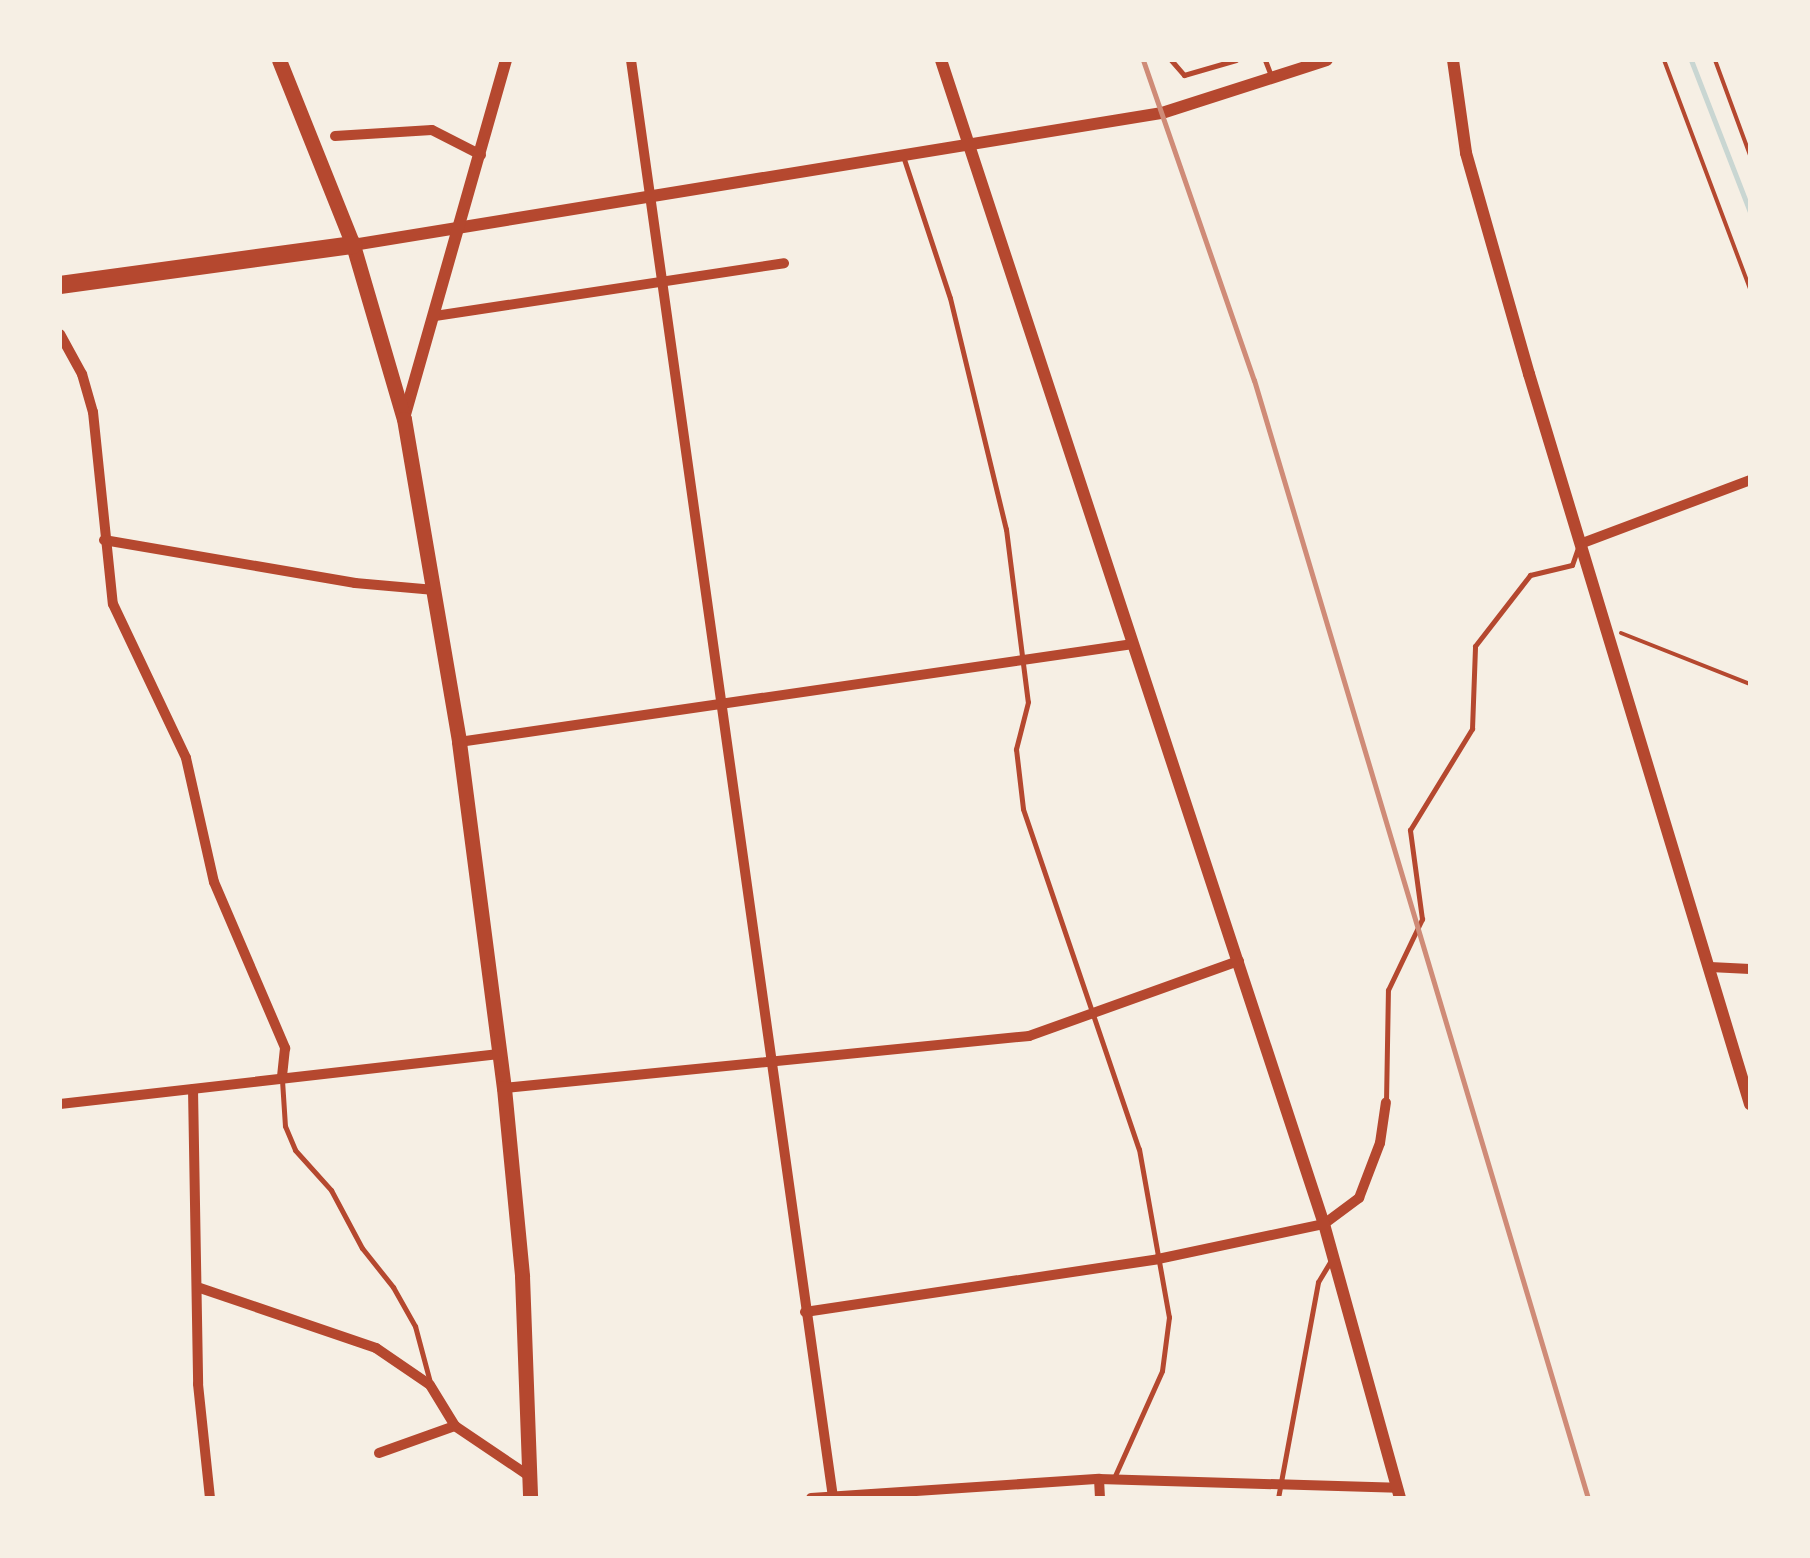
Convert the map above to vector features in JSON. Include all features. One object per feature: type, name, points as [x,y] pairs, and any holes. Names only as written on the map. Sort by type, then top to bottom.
[{"type":"highway","points":[[60,285],[353,245]]},
{"type":"main road","points":[[279,60],[353,245],[404,419],[435,590],[501,1054],[522,1276],[530,1498]]},
{"type":"street","points":[[404,419],[462,226],[506,60]]},
{"type":"street","points":[[631,60],[833,1497]]},
{"type":"street","points":[[812,1498],[1100,1478],[1398,1493],[1324,1224],[941,60]]},
{"type":"street","points":[[353,245],[970,149],[1162,112],[1274,81],[1327,60]]},
{"type":"street","points":[[1454,60],[1466,152],[1604,629],[1750,1104]]},
{"type":"street","points":[[335,136],[432,130],[481,154]]},
{"type":"street","points":[[435,316],[784,263]]},
{"type":"street","points":[[60,334],[82,374],[93,412],[113,604],[186,758],[214,882],[285,1048],[282,1075]]},
{"type":"street","points":[[1580,544],[1750,480]]},
{"type":"street","points":[[104,540],[356,583],[435,590]]},
{"type":"street","points":[[459,742],[1133,644]]},
{"type":"street","points":[[504,1088],[1029,1036],[1094,1016],[1239,961]]},
{"type":"street","points":[[1710,968],[1750,969]]},
{"type":"street","points":[[60,1104],[282,1075],[501,1054]]},
{"type":"street","points":[[193,1089],[200,1288],[198,1384],[210,1498]]},
{"type":"street","points":[[806,1312],[1158,1259],[1324,1224],[1359,1198],[1380,1143],[1386,1102]]},
{"type":"street","points":[[200,1288],[376,1348],[430,1385],[455,1426],[530,1477]]},
{"type":"street","points":[[379,1453],[455,1426]]},
{"type":"street","points":[[1100,1478],[1100,1498]]},
{"type":"lane","points":[[1171,60],[1184,75],[1236,60]]},
{"type":"lane","points":[[1265,60],[1274,81]]},
{"type":"lane","points":[[904,159],[950,298],[1001,509],[1020,612],[1028,702],[1016,749],[1023,809],[1140,1149],[1158,1259],[1169,1345],[1114,1481]]},
{"type":"lane","points":[[1386,1102],[1388,990],[1422,919],[1410,830],[1472,729],[1475,646],[1511,593],[1530,574],[1572,565],[1580,544]]},
{"type":"lane","points":[[282,1075],[284,1126],[295,1150],[331,1190],[362,1248],[393,1288],[415,1326],[430,1385]]},
{"type":"lane","points":[[1278,1498],[1318,1282],[1334,1257]]},
{"type":"path","points":[[1664,60],[1750,289]]},
{"type":"path","points":[[1715,60],[1750,155]]},
{"type":"path","points":[[1604,629],[1640,636],[1734,683],[1750,684]]},
{"type":"waterway","points":[[1691,60],[1750,212]]},
{"type":"railway","points":[[1143,60],[1254,380],[1588,1498]]}]
